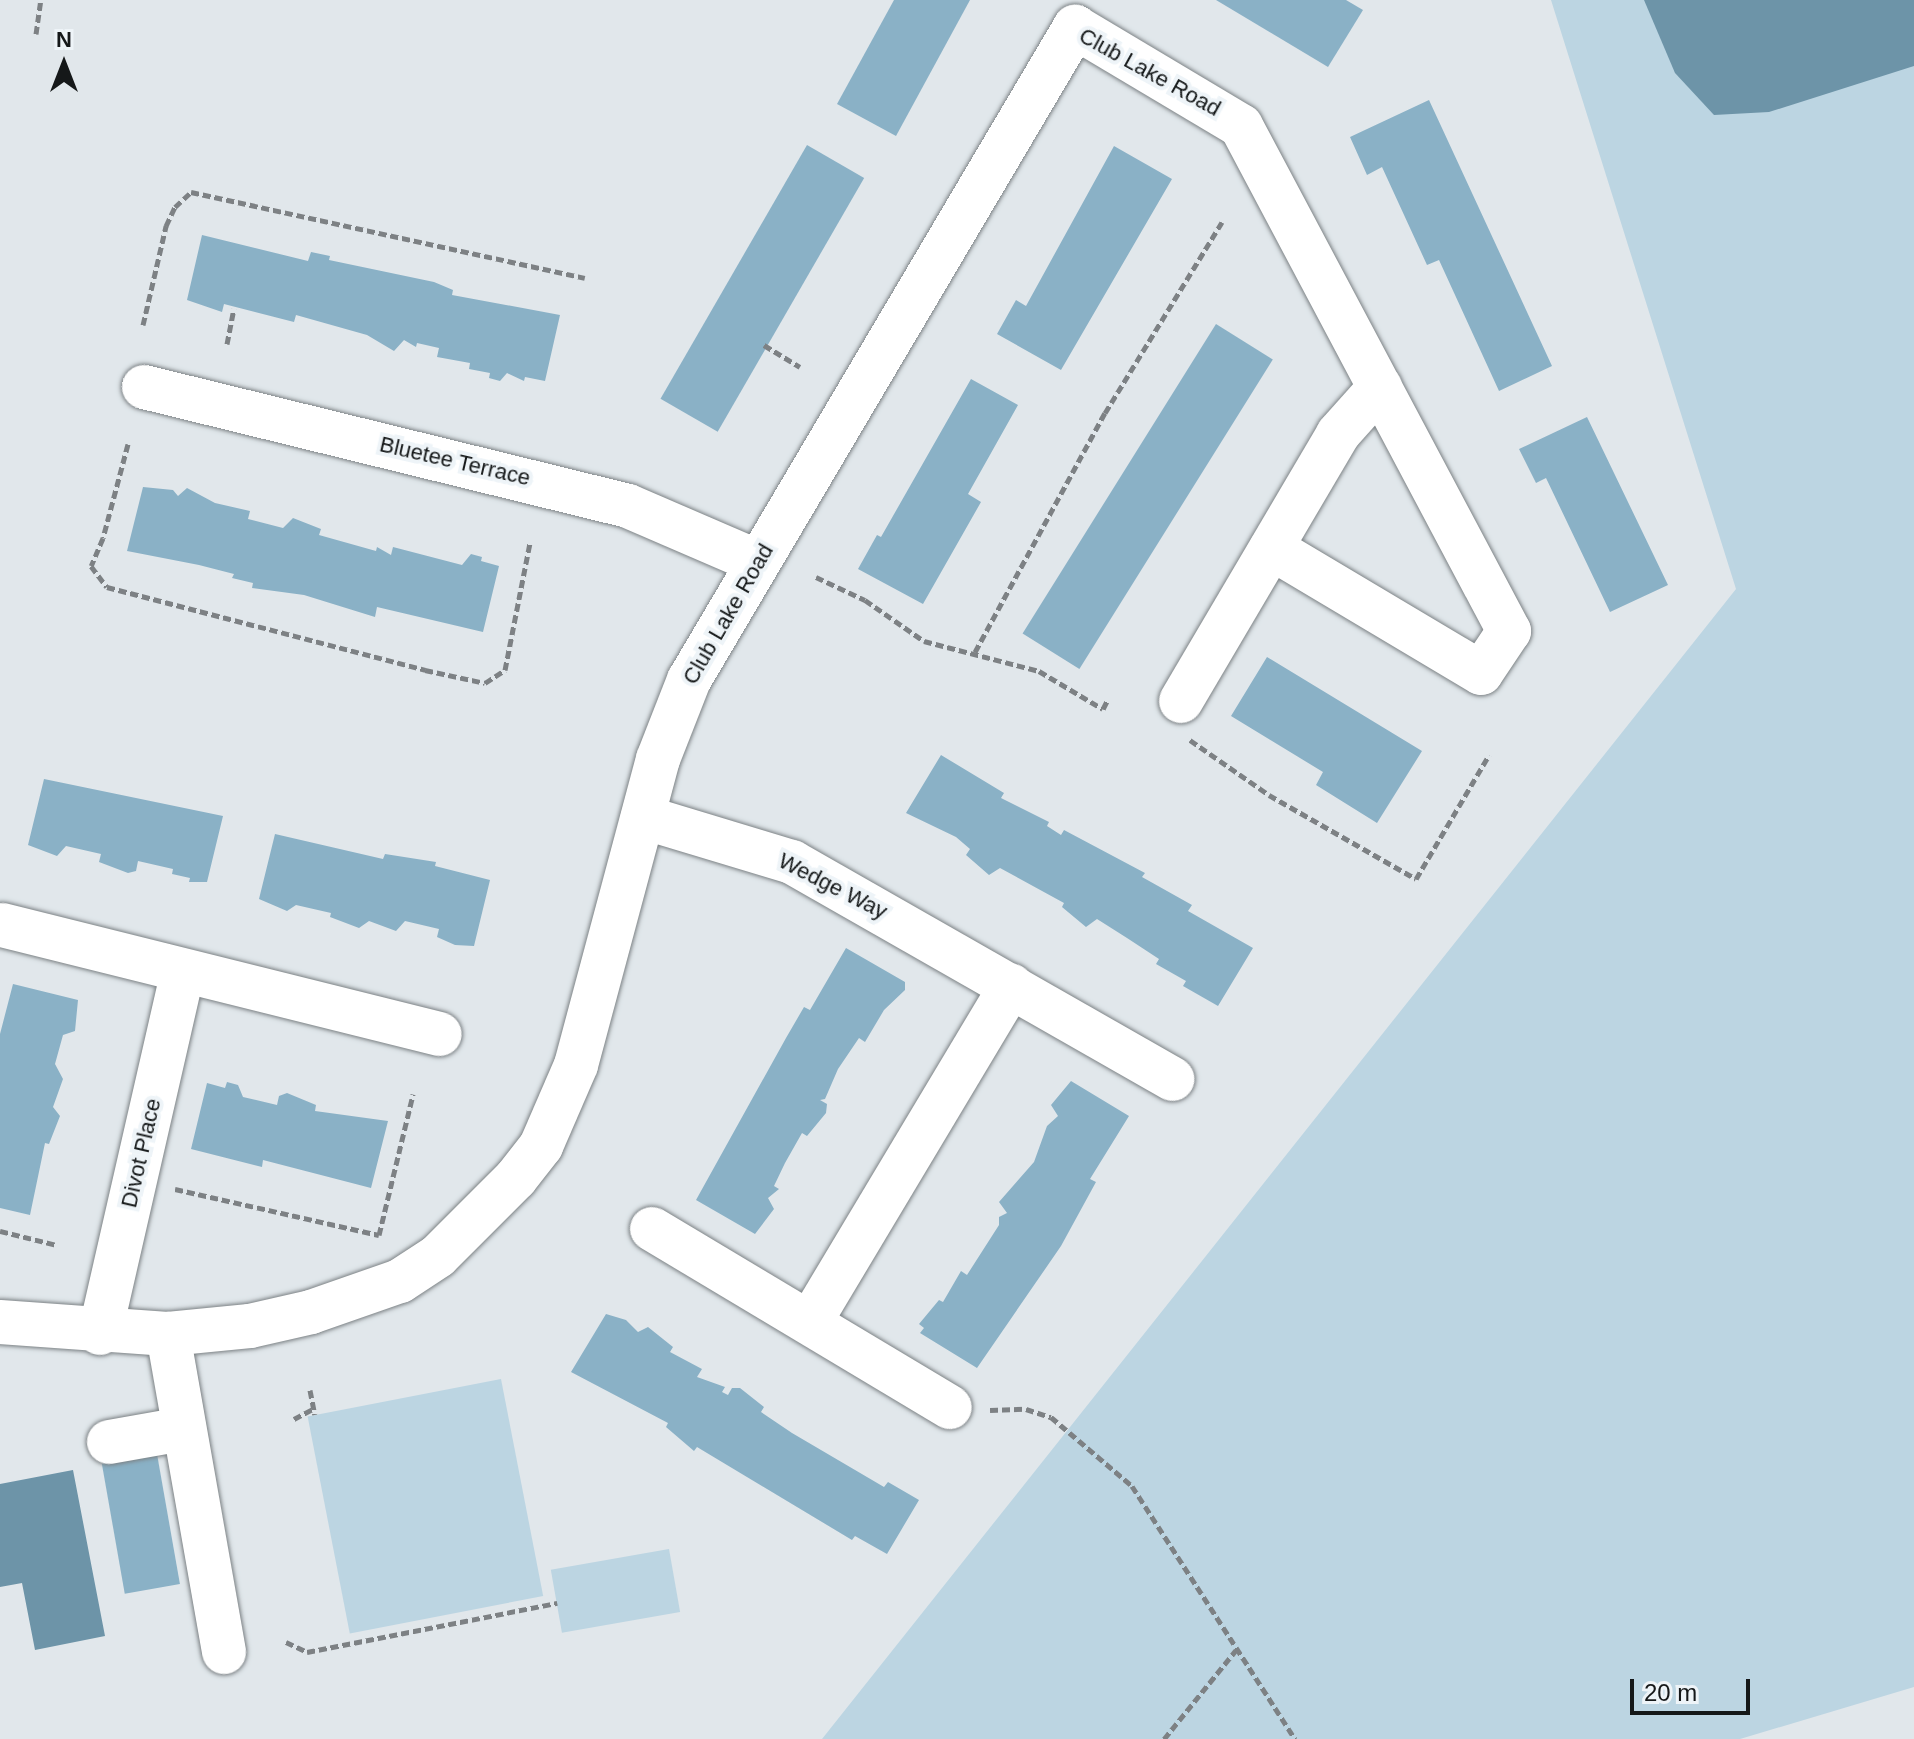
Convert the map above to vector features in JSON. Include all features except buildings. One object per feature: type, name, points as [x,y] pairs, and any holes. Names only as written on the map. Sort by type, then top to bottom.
[{"type":"street","name":"Club Lake Road","points":[[0,1322],[100,1333],[168,1334],[250,1326],[355,1298],[400,1281],[475,1223],[541,1146],[576,1065],[658,759],[689,680],[756,561],[1075,27],[1241,126],[1509,631],[1481,673],[1271,548]]},
{"type":"street","name":"Bluetee Terrace","points":[[144,387],[614,502],[756,561]]},
{"type":"street","points":[[1184,719],[1271,548],[1338,434],[1380,387]]},
{"type":"street","name":"Wedge Way","points":[[643,817],[792,862],[1172,1079]]},
{"type":"street","points":[[2,925],[440,1034]]},
{"type":"street","name":"Divot Place","points":[[100,1333],[183,972]]},
{"type":"street","points":[[810,1322],[1011,986]]},
{"type":"street","points":[[652,1229],[950,1407]]},
{"type":"street","points":[[168,1334],[224,1652]]},
{"type":"street","points":[[109,1442],[183,1429]]},
{"type":"path","points":[[36,34],[41,0]]},
{"type":"path","points":[[143,325],[166,226],[175,207],[191,192],[585,278]]},
{"type":"path","points":[[975,652],[1105,413],[1222,222]]},
{"type":"path","points":[[227,344],[234,309]]},
{"type":"path","points":[[764,345],[800,367]]},
{"type":"path","points":[[128,444],[103,538],[91,566],[107,587],[425,670],[485,683],[505,670],[530,542]]},
{"type":"path","points":[[816,577],[865,600],[924,641],[1039,671],[1103,709],[1108,699]]},
{"type":"path","points":[[1184,719],[1269,795],[1416,879],[1489,755]]},
{"type":"path","points":[[135,1180],[379,1235],[413,1094]]},
{"type":"path","points":[[0,1231],[57,1245]]},
{"type":"path","points":[[294,1419],[314,1412],[310,1390]]},
{"type":"path","points":[[994,1409],[1026,1409],[1051,1417],[1119,1472],[1295,1739]]},
{"type":"path","points":[[286,1642],[307,1652],[557,1603]]},
{"type":"path","points":[[1164,1739],[1236,1650]]},
{"type":"shaded area","points":[[1551,0],[1914,0],[1914,1687],[1740,1739],[822,1739],[1736,589]]},
{"type":"shaded area","points":[[1644,0],[1914,0],[1914,66],[1769,112],[1714,115],[1675,73]]},
{"type":"shaded area","points":[[501,1379],[543,1596],[350,1634],[308,1417]]},
{"type":"shaded area","points":[[73,1470],[105,1636],[35,1650],[22,1583],[0,1587],[0,1484]]},
{"type":"shaded area","points":[[669,1549],[680,1612],[562,1633],[551,1570]]}]
